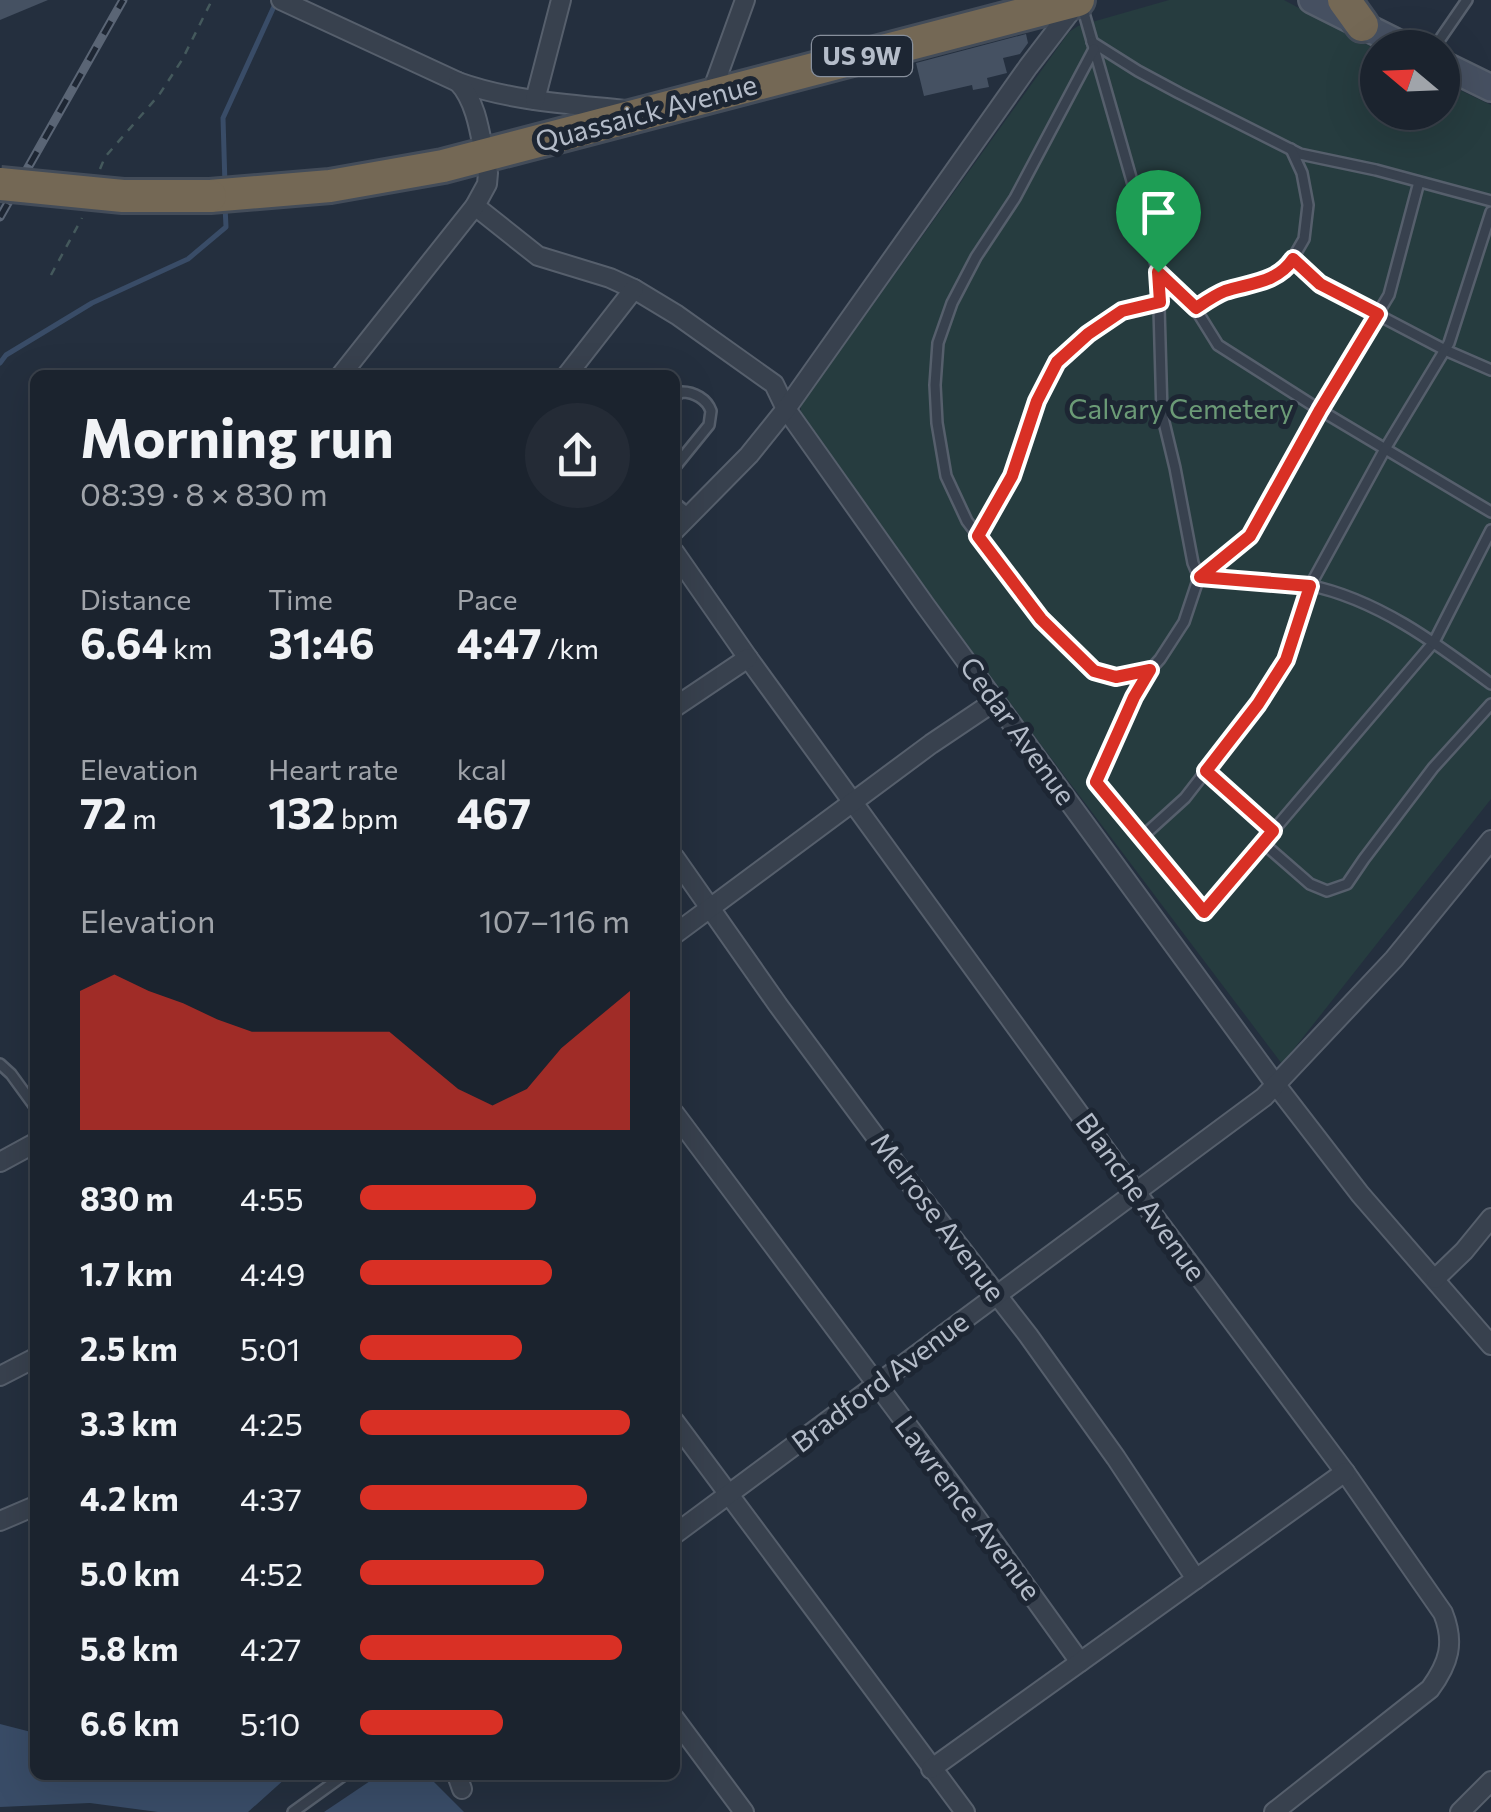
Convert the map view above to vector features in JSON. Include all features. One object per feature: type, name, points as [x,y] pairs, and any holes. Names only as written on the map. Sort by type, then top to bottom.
[{"type":"highway","name":"Quassaick Avenue","points":[[0,184],[91,194],[210,196],[292,190],[402,174],[1079,0]]},
{"type":"main road","points":[[1312,0],[1353,13],[1380,30]]},
{"type":"main road","points":[[1460,73],[1491,88]]},
{"type":"street","points":[[280,0],[481,90],[646,113]]},
{"type":"street","points":[[535,100],[560,0]]},
{"type":"street","points":[[711,94],[745,0]]},
{"type":"street","points":[[682,509],[748,455],[786,409],[1079,0]]},
{"type":"street","points":[[345,370],[475,206],[487,184],[488,173],[471,102],[458,82]]},
{"type":"street","name":"Cedar Avenue","points":[[475,206],[538,256],[634,289],[774,384],[786,409],[995,701],[1276,1085],[1360,1194],[1491,1345]]},
{"type":"street","points":[[571,370],[634,289]]},
{"type":"street","name":"Blanche Avenue","points":[[680,560],[1438,1603],[1450,1631],[1450,1647],[1440,1676],[1430,1689],[1274,1812]]},
{"type":"street","points":[[680,704],[748,658]]},
{"type":"street","points":[[680,930],[995,701]]},
{"type":"street","name":"Bradford Avenue","points":[[680,1530],[1264,1097],[1394,959],[1491,840]]},
{"type":"street","name":"Melrose Avenue","points":[[680,865],[778,1006],[1028,1334],[1196,1579]]},
{"type":"street","name":"Lawrence Avenue","points":[[680,1121],[1080,1662]]},
{"type":"street","points":[[0,1161],[30,1146]]},
{"type":"street","points":[[1435,1280],[1491,1218]]},
{"type":"street","points":[[0,1376],[30,1361]]},
{"type":"street","points":[[680,1429],[965,1812]]},
{"type":"street","points":[[931,1769],[1346,1472]]},
{"type":"street","points":[[0,1521],[30,1508]]},
{"type":"street","points":[[680,1726],[744,1812]]},
{"type":"street","points":[[1460,1812],[1491,1780]]},
{"type":"lane","points":[[1079,0],[1158,272],[1162,414],[1192,563],[1200,577]]},
{"type":"lane","points":[[1446,30],[1467,0]]},
{"type":"lane","points":[[1093,46],[1300,154],[1491,201]]},
{"type":"lane","points":[[1093,46],[1015,198],[976,257],[952,303],[938,343],[936,423],[946,476],[967,521],[1041,619],[1094,671],[1116,677],[1150,670]]},
{"type":"lane","points":[[1196,308],[1221,293],[1270,280],[1293,259],[1304,239],[1308,205],[1302,173],[1291,149]]},
{"type":"lane","points":[[1420,182],[1389,295],[1250,536],[1200,577],[1184,622],[1134,697],[1096,782],[1204,912],[1434,642],[1491,530]]},
{"type":"lane","points":[[1142,838],[1185,798],[1258,704],[1286,660],[1310,586],[1445,350],[1491,212]]},
{"type":"lane","points":[[1293,259],[1320,284],[1491,370]]},
{"type":"lane","points":[[1158,272],[1196,308],[1218,345],[1491,512]]},
{"type":"lane","points":[[978,536],[1012,476],[1037,401],[1057,362],[1122,311],[1160,302]]},
{"type":"lane","points":[[680,393],[693,393],[705,400],[711,411],[708,425],[680,461]]},
{"type":"lane","points":[[1200,577],[1310,586],[1349,597],[1434,642],[1491,684]]},
{"type":"lane","points":[[1263,843],[1310,884],[1327,891],[1348,884],[1433,768],[1491,704]]},
{"type":"lane","points":[[1206,771],[1273,831]]},
{"type":"lane","points":[[0,1064],[30,1101]]},
{"type":"lane","points":[[292,1812],[337,1780]]},
{"type":"path","points":[[99,173],[105,157],[159,95],[182,60],[212,0]]},
{"type":"path","points":[[51,274],[86,206]]},
{"type":"green space","name":"Calvary Cemetery","points":[[1169,0],[1284,0],[1360,41],[1360,130],[1460,130],[1460,90],[1491,105],[1491,799],[1282,1064],[800,418],[801,405],[1069,32]]},
{"type":"water","points":[[0,1724],[30,1732],[30,1780],[284,1780],[248,1812],[158,1812],[90,1803],[0,1807]]},
{"type":"water","points":[[372,1780],[432,1780],[464,1812],[324,1812]]},
{"type":"building","points":[[0,0],[48,0],[0,20]]},
{"type":"building","points":[[1026,34],[1028,43],[1020,54],[1003,58],[1007,73],[987,78],[989,87],[973,90],[972,85],[924,96],[916,63]]},
{"type":"waterway","points":[[225,185],[223,118],[276,2]]},
{"type":"waterway","points":[[0,363],[6,355],[92,303],[188,259],[226,227],[225,206]]},
{"type":"railway","points":[[0,217],[123,0]]},
{"type":"route","points":[[1293,259],[1320,284],[1378,314],[1250,536],[1200,577],[1310,586],[1286,660],[1258,704],[1206,771],[1273,831],[1204,912],[1096,782],[1150,670],[1116,677],[1094,671],[1041,619],[978,536],[1012,476],[1037,401],[1057,362],[1122,311],[1160,302],[1158,272],[1196,308],[1221,293],[1270,280],[1293,259]]}]
